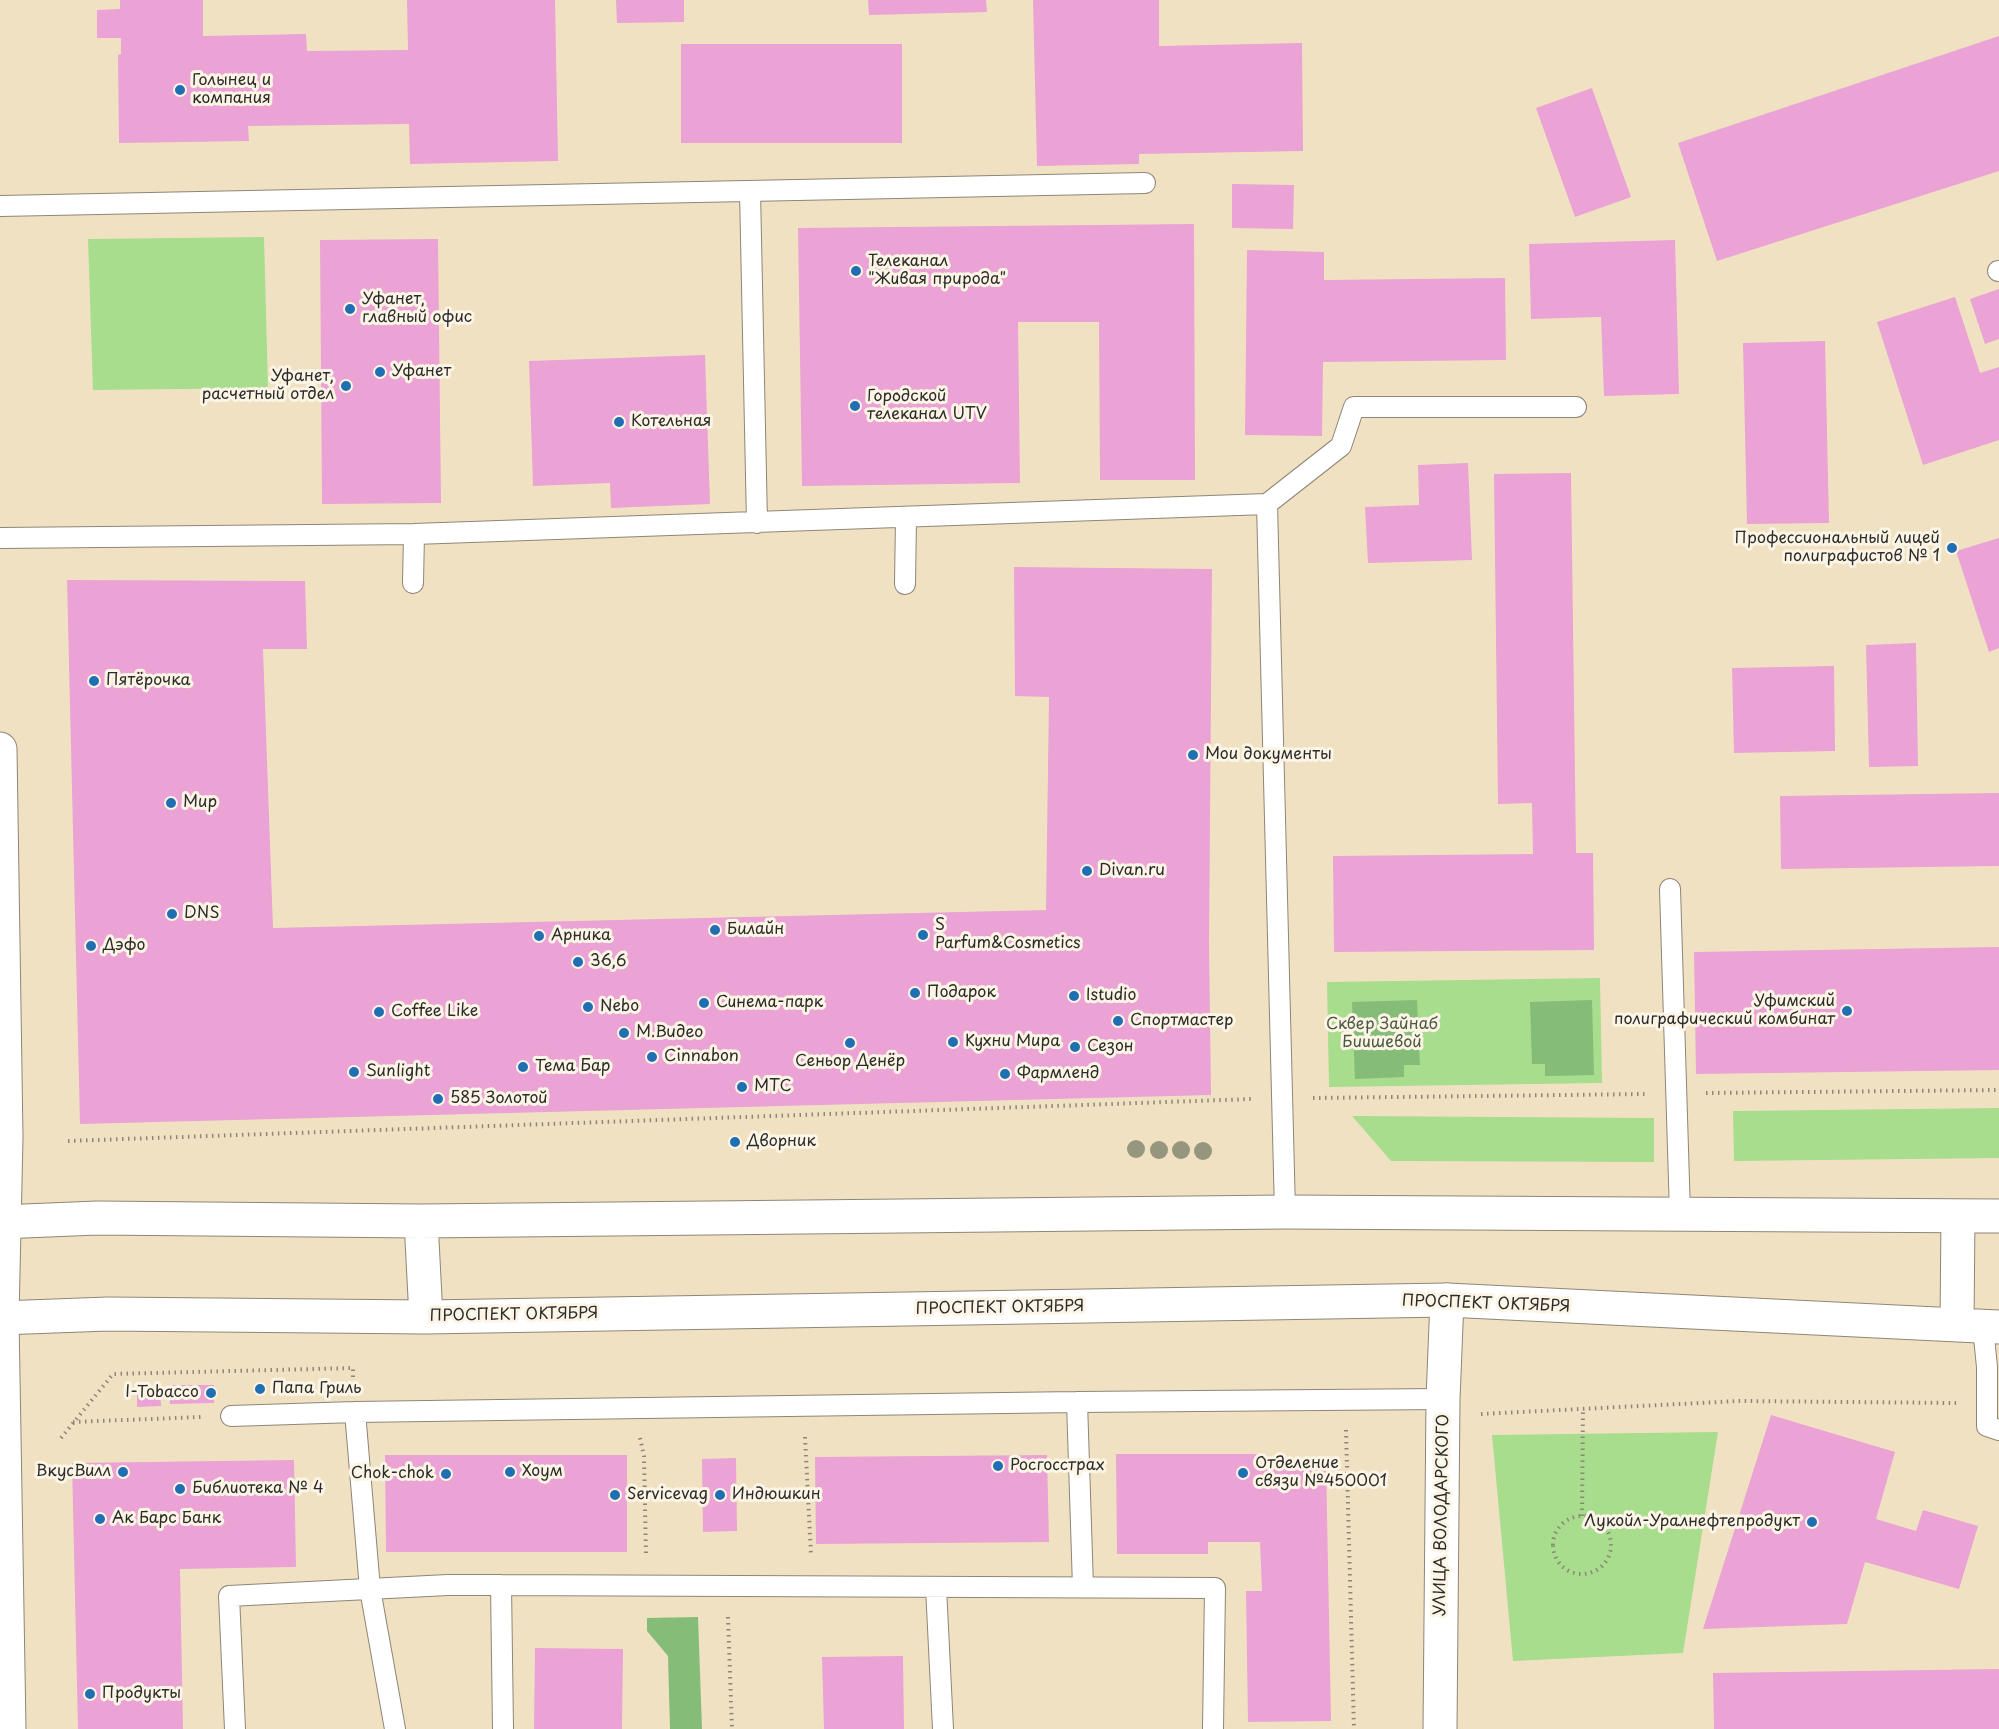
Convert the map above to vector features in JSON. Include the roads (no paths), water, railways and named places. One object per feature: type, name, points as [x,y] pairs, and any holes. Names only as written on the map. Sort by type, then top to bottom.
[{"type":"main road","points":[[0,749],[6,1137],[1,1318],[9,1729]]},
{"type":"main road","points":[[2,1222],[97,1218],[421,1221],[1285,1212],[1999,1216]]},
{"type":"main road","points":[[1958,1215],[1980,1326]]},
{"type":"main road","points":[[421,1221],[426,1317]]},
{"type":"main road","name":"ПРОСПЕКТ ОКТЯБРЯ","points":[[1,1318],[108,1314],[426,1317],[1447,1300],[1980,1326]]},
{"type":"main road","name":"УЛИЦА ВОЛОДАРСКОГО","points":[[1440,1729],[1443,1407],[1447,1300]]},
{"type":"lane","points":[[0,206],[1145,183]]},
{"type":"lane","points":[[750,191],[757,523]]},
{"type":"lane","points":[[0,538],[414,534],[1267,504],[1341,446],[1354,407],[1576,407]]},
{"type":"lane","points":[[1267,504],[1285,1212]]},
{"type":"lane","points":[[905,584],[906,518]]},
{"type":"lane","points":[[413,583],[414,534]]},
{"type":"lane","points":[[1670,889],[1680,1214]]},
{"type":"lane","points":[[1980,1326],[1988,1403],[1987,1426],[1999,1430]]},
{"type":"lane","points":[[1077,1402],[1083,1587]]},
{"type":"lane","points":[[231,1416],[355,1412],[1077,1402],[1443,1407]]},
{"type":"lane","points":[[355,1412],[370,1589],[395,1729]]},
{"type":"lane","points":[[235,1729],[229,1596],[501,1585],[1215,1588],[1213,1729]]},
{"type":"lane","points":[[501,1585],[503,1729]]},
{"type":"lane","points":[[936,1587],[943,1729]]},
{"type":"place","name":"Голынец и компания","points":[[180,90]]},
{"type":"place","name":"Телеканал \"Живая природа\"","points":[[856,271]]},
{"type":"place","name":"Уфанет, главный офис","points":[[350,309]]},
{"type":"place","name":"Уфанет","points":[[380,372]]},
{"type":"place","name":"Уфанет, расчетный отдел","points":[[346,386]]},
{"type":"place","name":"Городской телеканал UTV","points":[[855,406]]},
{"type":"place","name":"Котельная","points":[[619,422]]},
{"type":"place","name":"Профессиональный лицей полиграфистов № 1","points":[[1952,548]]},
{"type":"place","name":"Пятёрочка","points":[[94,681]]},
{"type":"place","name":"Мои документы","points":[[1193,755]]},
{"type":"place","name":"Мир","points":[[171,803]]},
{"type":"place","name":"Divan.ru","points":[[1087,871]]},
{"type":"place","name":"DNS","points":[[172,914]]},
{"type":"place","name":"Билайн","points":[[715,930]]},
{"type":"place","name":"S Parfum&Cosmetics","points":[[923,935]]},
{"type":"place","name":"Арника","points":[[539,936]]},
{"type":"place","name":"Дэфо","points":[[91,946]]},
{"type":"place","name":"36,6","points":[[578,962]]},
{"type":"place","name":"Подарок","points":[[915,993]]},
{"type":"place","name":"Istudio","points":[[1074,996]]},
{"type":"place","name":"Синема-парк","points":[[704,1003]]},
{"type":"place","name":"Nebo","points":[[588,1007]]},
{"type":"place","name":"Уфимский полиграфический комбинат","points":[[1847,1011]]},
{"type":"place","name":"Coffee Like","points":[[379,1012]]},
{"type":"place","name":"Спортмастер","points":[[1118,1021]]},
{"type":"place","name":"М.Видео","points":[[624,1033]]},
{"type":"place","name":"Кухни Мира","points":[[953,1042]]},
{"type":"place","name":"Сеньор Денёр","points":[[850,1043]]},
{"type":"place","name":"Сезон","points":[[1075,1047]]},
{"type":"place","name":"Cinnabon","points":[[652,1057]]},
{"type":"place","name":"Тема Бар","points":[[523,1067]]},
{"type":"place","name":"Sunlight","points":[[354,1072]]},
{"type":"place","name":"Фармленд","points":[[1005,1074]]},
{"type":"place","name":"МТС","points":[[742,1087]]},
{"type":"place","name":"585 Золотой","points":[[438,1099]]},
{"type":"place","name":"Дворник","points":[[735,1142]]},
{"type":"place","name":"Папа Гриль","points":[[260,1389]]},
{"type":"place","name":"I-Tobacco","points":[[211,1393]]},
{"type":"place","name":"Росгосстрах","points":[[998,1466]]},
{"type":"place","name":"ВкусВилл","points":[[123,1472]]},
{"type":"place","name":"Хоум","points":[[510,1472]]},
{"type":"place","name":"Отделение связи №450001","points":[[1243,1473]]},
{"type":"place","name":"Chok-chok","points":[[446,1474]]},
{"type":"place","name":"Библиотека № 4","points":[[180,1489]]},
{"type":"place","name":"Servicevag","points":[[615,1495]]},
{"type":"place","name":"Индюшкин","points":[[720,1495]]},
{"type":"place","name":"Ак Барс Банк","points":[[100,1519]]},
{"type":"place","name":"Лукойл-Уралнефтепродукт","points":[[1812,1522]]},
{"type":"place","name":"Продукты","points":[[90,1694]]},
{"type":"park label","name":"Сквер Зайнаб Биишевой","points":[[1382,1034]]}]
